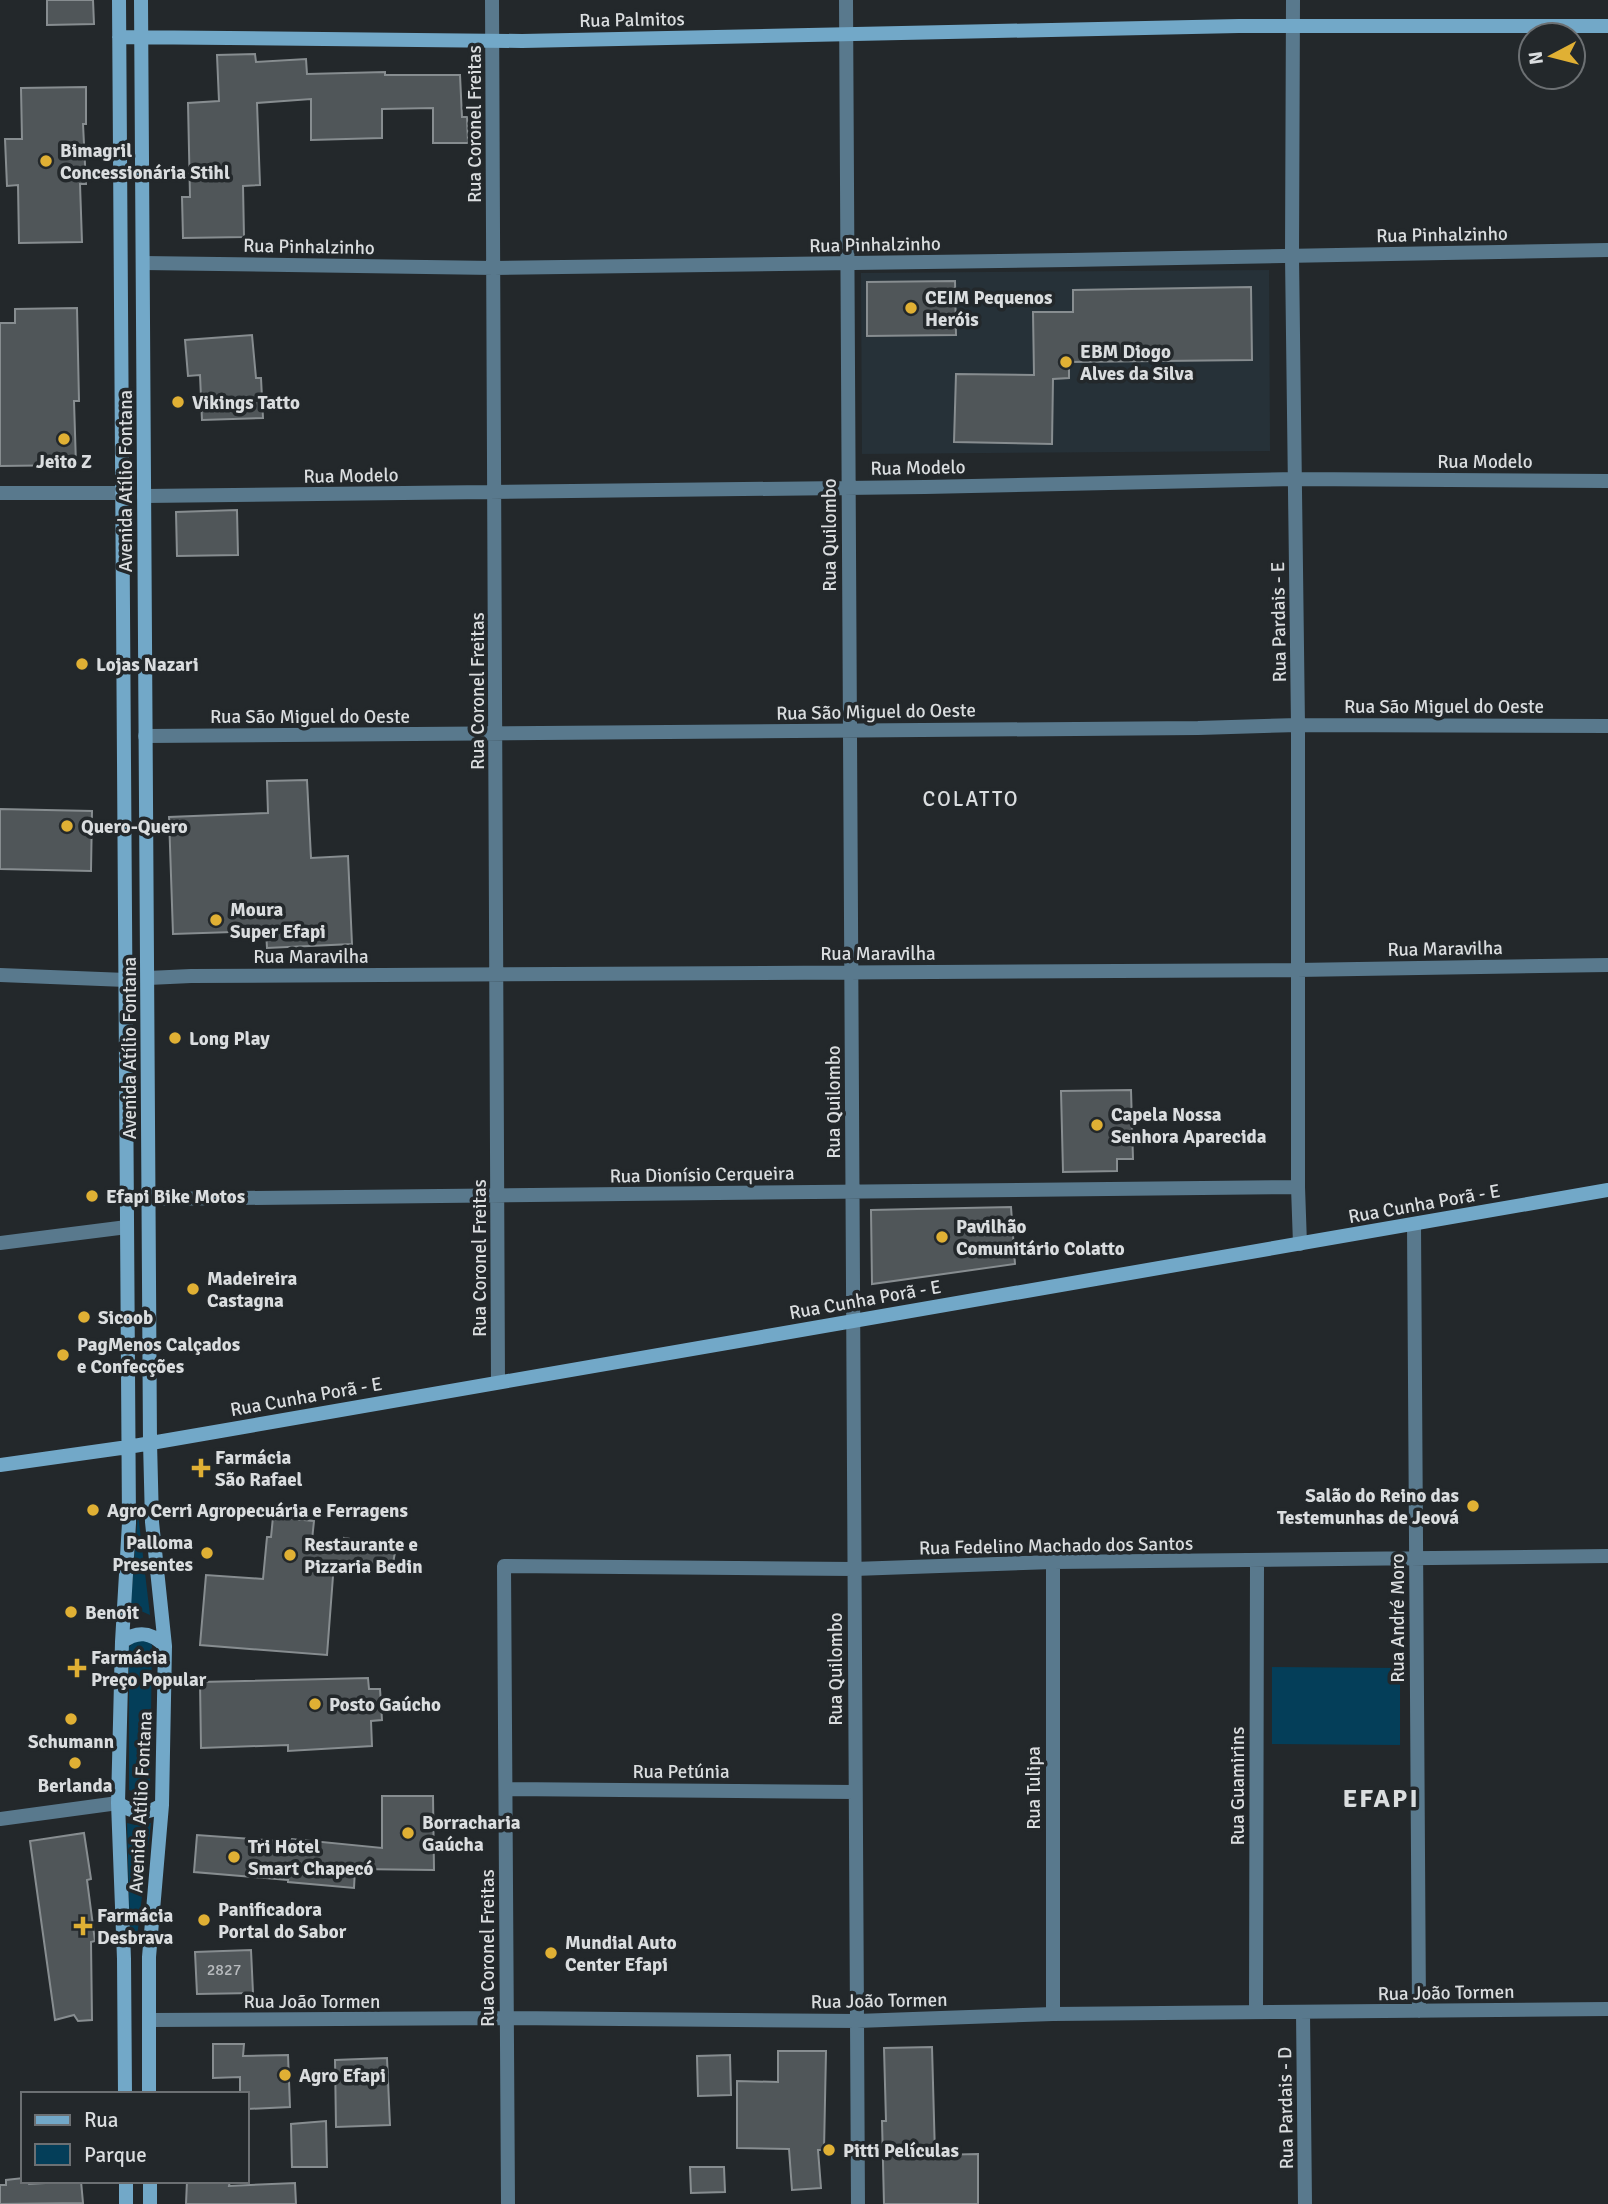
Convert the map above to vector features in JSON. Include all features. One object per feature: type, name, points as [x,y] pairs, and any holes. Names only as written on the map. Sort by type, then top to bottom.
[{"type":"main road","name":"Avenida Atílio Fontana","points":[[119,0],[129,1523],[122,1642],[118,1803],[124,1959],[125,2092]]},
{"type":"main road","name":"Avenida Atílio Fontana","points":[[141,0],[150,1443],[152,1522],[165,1646],[162,1805],[149,1957],[149,2092]]},
{"type":"main road","name":"Rua Palmitos","points":[[119,37],[493,40],[1293,26],[1608,26]]},
{"type":"main road","name":"Rua Cunha Porã - E","points":[[0,1465],[128,1447],[1608,1190]]},
{"type":"main road","points":[[122,1642],[132,1635],[145,1633],[156,1637],[165,1646]]},
{"type":"main road","points":[[118,1803],[128,1810],[140,1813],[152,1811],[162,1805]]},
{"type":"main road","points":[[126,2183],[126,2204]]},
{"type":"main road","points":[[149,2183],[150,2204]]},
{"type":"street","name":"Rua Coronel Freitas","points":[[492,0],[498,1382]]},
{"type":"street","name":"Rua Quilombo","points":[[846,0],[858,2204]]},
{"type":"street","name":"Rua Pardais - E","points":[[1293,0],[1292,256],[1298,725],[1300,1244]]},
{"type":"street","name":"Rua Pinhalzinho","points":[[143,263],[494,268],[1608,250]]},
{"type":"street","name":"Rua Modelo","points":[[144,496],[848,488],[1296,479],[1608,481]]},
{"type":"street","points":[[0,493],[121,493]]},
{"type":"street","name":"Rua São Miguel do Oeste","points":[[145,736],[1298,725],[1608,726]]},
{"type":"street","name":"Rua Maravilha","points":[[148,978],[1297,970],[1608,965]]},
{"type":"street","points":[[0,975],[126,981]]},
{"type":"street","name":"Rua Dionísio Cerqueira","points":[[148,1199],[1298,1187]]},
{"type":"street","name":"Rua André Moro","points":[[1415,1224],[1419,2011]]},
{"type":"street","points":[[0,1243],[127,1227]]},
{"type":"street","name":"Rua Fedelino Machado dos Santos","points":[[504,1566],[854,1569],[1053,1562],[1608,1556]]},
{"type":"street","name":"Rua Guamirins","points":[[1256,1560],[1256,2012]]},
{"type":"street","name":"Rua Tulipa","points":[[1052,2014],[1053,1562]]},
{"type":"street","name":"Rua Coronel Freitas","points":[[504,1566],[508,2204]]},
{"type":"street","name":"Rua Petúnia","points":[[506,1789],[855,1792]]},
{"type":"street","points":[[0,1819],[118,1803]]},
{"type":"street","name":"Rua João Tormen","points":[[151,2020],[507,2018],[857,2021],[1052,2014],[1608,2009]]},
{"type":"street","name":"Rua Pardais - D","points":[[1303,2012],[1305,2204]]},
{"type":"shaded area","name":"EBM Diogo Alves da Silva","points":[[1269,270],[1270,451],[862,454],[861,273]]},
{"type":"green space","points":[[138,1514],[150,1615],[141,1611],[130,1612]]},
{"type":"green space","points":[[136,1640],[149,1641],[152,1645],[150,1786],[148,1790],[136,1792],[129,1790],[129,1647]]},
{"type":"green space","points":[[1272,1667],[1400,1668],[1400,1745],[1272,1744]]},
{"type":"green space","points":[[127,1823],[151,1823],[137,1937],[130,1936]]},
{"type":"building","points":[[47,0],[93,0],[94,24],[47,25]]},
{"type":"building","points":[[255,54],[256,62],[306,59],[307,74],[385,72],[385,75],[460,75],[462,117],[467,117],[468,143],[433,143],[433,108],[382,109],[382,138],[311,140],[311,99],[257,103],[260,185],[243,186],[244,237],[183,238],[182,197],[190,197],[188,103],[219,101],[217,55]]},
{"type":"building","points":[[86,87],[86,124],[83,124],[86,184],[80,184],[82,242],[19,243],[18,185],[7,186],[5,139],[22,139],[21,88]]},
{"type":"building","name":"CEIM Pequenos Heróis","points":[[955,281],[956,335],[867,336],[867,282]]},
{"type":"building","points":[[1251,287],[1252,360],[1069,362],[1069,378],[1053,379],[1052,444],[954,442],[956,374],[1034,375],[1033,312],[1073,312],[1073,290]]},
{"type":"building","points":[[77,308],[79,401],[74,401],[76,465],[0,466],[0,323],[15,323],[15,309]]},
{"type":"building","points":[[252,335],[256,378],[261,378],[263,418],[202,420],[200,375],[188,376],[185,340]]},
{"type":"building","points":[[237,510],[238,555],[177,556],[176,512]]},
{"type":"building","points":[[307,780],[311,858],[348,856],[352,944],[267,948],[266,931],[173,934],[169,817],[268,813],[267,781]]},
{"type":"building","points":[[0,809],[92,811],[91,871],[0,869]]},
{"type":"building","name":"Capela Nossa Senhora Aparecida","points":[[1131,1090],[1133,1159],[1117,1159],[1117,1171],[1063,1172],[1061,1091]]},
{"type":"building","name":"Pavilhão Comunitário Colatto","points":[[1011,1207],[1015,1264],[872,1284],[871,1210]]},
{"type":"building","points":[[273,1517],[314,1521],[312,1540],[342,1545],[344,1538],[396,1547],[391,1574],[334,1563],[327,1655],[200,1645],[206,1575],[263,1579],[267,1537],[271,1537]]},
{"type":"building","points":[[368,1678],[369,1689],[380,1689],[382,1720],[371,1721],[372,1746],[288,1751],[288,1745],[201,1748],[200,1682]]},
{"type":"building","points":[[382,1796],[433,1796],[434,1870],[355,1869],[354,1888],[194,1872],[197,1835],[291,1842],[292,1839],[382,1848]]},
{"type":"building","points":[[84,1833],[91,1879],[87,1880],[95,1941],[91,1942],[92,2020],[78,2021],[74,2015],[55,2020],[30,1841]]},
{"type":"building","points":[[251,1950],[253,1993],[197,1994],[195,1952]]},
{"type":"building","points":[[213,2044],[244,2044],[243,2056],[288,2055],[290,2107],[248,2109],[248,2092],[240,2092],[240,2077],[213,2078]]},
{"type":"building","points":[[932,2047],[935,2155],[978,2154],[978,2204],[884,2204],[884,2048]]},
{"type":"building","points":[[778,2051],[826,2051],[824,2150],[818,2150],[821,2188],[792,2190],[789,2149],[737,2148],[737,2081],[778,2082]]},
{"type":"building","points":[[730,2055],[731,2095],[698,2096],[697,2056]]},
{"type":"building","points":[[387,2058],[390,2125],[336,2127],[335,2060]]},
{"type":"building","points":[[326,2121],[327,2167],[292,2167],[291,2124]]},
{"type":"building","points":[[690,2167],[724,2167],[725,2192],[691,2193]]},
{"type":"building","points":[[21,2178],[21,2183],[29,2184],[81,2183],[83,2203],[0,2204],[0,2185],[6,2185],[6,2180]]},
{"type":"building","points":[[187,2183],[230,2183],[229,2186],[295,2183],[296,2204],[186,2204]]},
{"type":"place","name":"Bimagril Concessionária Stihl","points":[[46,161]]},
{"type":"place","name":"CEIM Pequenos Heróis","points":[[911,308]]},
{"type":"place","name":"EBM Diogo Alves da Silva","points":[[1066,362]]},
{"type":"place","name":"Vikings Tatto","points":[[178,402]]},
{"type":"place","name":"Jeito Z","points":[[64,439]]},
{"type":"place","name":"Lojas Nazari","points":[[82,664]]},
{"type":"place","name":"Quero-Quero","points":[[67,826]]},
{"type":"place","name":"Moura Super Efapi","points":[[216,920]]},
{"type":"place","name":"Long Play","points":[[175,1038]]},
{"type":"place","name":"Capela Nossa Senhora Aparecida","points":[[1097,1125]]},
{"type":"place","name":"Efapi Bike Motos","points":[[92,1196]]},
{"type":"place","name":"Pavilhão Comunitário Colatto","points":[[942,1237]]},
{"type":"place","name":"Madeireira Castagna","points":[[193,1289]]},
{"type":"place","name":"Sicoob","points":[[84,1317]]},
{"type":"place","name":"PagMenos Calçados e Confecções","points":[[63,1355]]},
{"type":"place","name":"Farmácia São Rafael","points":[[201,1468]]},
{"type":"place","name":"Salão do Reino das Testemunhas de Jeová","points":[[1473,1506]]},
{"type":"place","name":"Agro Cerri Agropecuária e Ferragens","points":[[93,1510]]},
{"type":"place","name":"Palloma Presentes","points":[[207,1553]]},
{"type":"place","name":"Restaurante e Pizzaria Bedin","points":[[290,1555]]},
{"type":"place","name":"Benoit","points":[[71,1612]]},
{"type":"place","name":"Farmácia Preço Popular","points":[[77,1668]]},
{"type":"place","name":"Posto Gaúcho","points":[[315,1704]]},
{"type":"place","name":"Schumann","points":[[71,1719]]},
{"type":"place","name":"Berlanda","points":[[75,1763]]},
{"type":"place","name":"Borracharia Gaúcha","points":[[408,1833]]},
{"type":"place","name":"Tri Hotel Smart Chapecó","points":[[234,1857]]},
{"type":"place","name":"Panificadora Portal do Sabor","points":[[204,1920]]},
{"type":"place","name":"Farmácia Desbrava","points":[[83,1926]]},
{"type":"place","name":"Mundial Auto Center Efapi","points":[[551,1953]]},
{"type":"place","name":"Agro Efapi","points":[[285,2075]]},
{"type":"place","name":"Pitti Películas","points":[[829,2150]]},
{"type":"district","name":"COLATTO","points":[[971,799]]},
{"type":"district","name":"EFAPI","points":[[1381,1798]]}]
